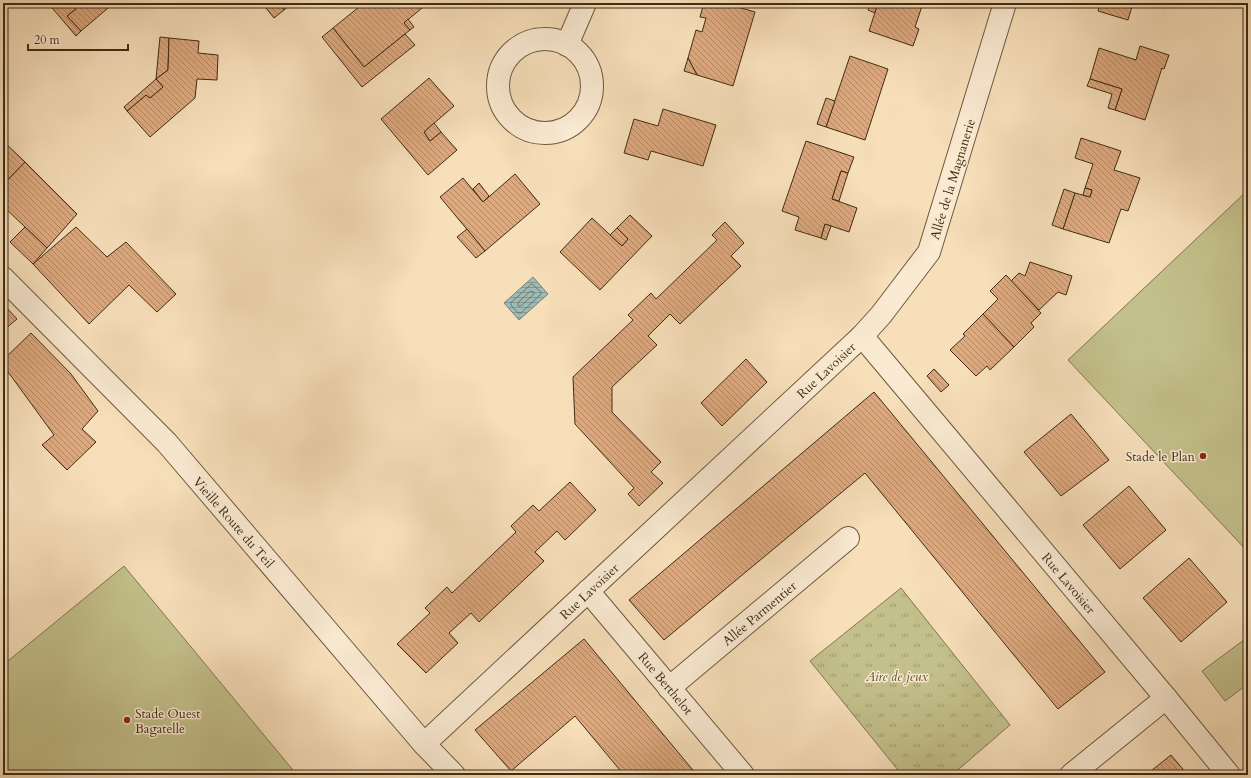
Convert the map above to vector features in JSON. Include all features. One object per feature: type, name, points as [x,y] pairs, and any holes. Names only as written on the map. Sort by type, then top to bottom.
[{"type":"street","points":[[567,44],[585,3]]},
{"type":"street","name":"Allée de la Magnanerie","points":[[862,336],[881,315],[929,252],[1005,3]]},
{"type":"street","points":[[536,40],[552,40],[567,44],[579,54],[588,67],[592,82],[591,97],[585,112],[575,123],[561,131],[546,133],[530,131],[517,124],[506,113],[499,98],[498,83],[502,68],[510,55],[522,45],[536,40]]},
{"type":"street","name":"Vieille Route du Teil","points":[[3,278],[167,443],[424,744],[454,775]]},
{"type":"street","name":"Rue Lavoisier","points":[[424,744],[862,336],[1229,775]]},
{"type":"street","name":"Allée Parmentier","points":[[670,688],[848,538]]},
{"type":"street","name":"Rue Berthelot","points":[[588,591],[743,775]]},
{"type":"street","points":[[1071,775],[1166,698]]},
{"type":"green space","name":"Stade le Plan","points":[[1248,190],[1248,552],[1068,360]]},
{"type":"green space","name":"Stade Ouest Bagatelle","points":[[124,566],[297,775],[3,775],[3,665]]},
{"type":"green space","name":"Aire de jeux","points":[[901,588],[1010,725],[952,775],[902,775],[810,661]]},
{"type":"green space","points":[[1248,637],[1248,684],[1225,701],[1202,671]]},
{"type":"water","points":[[533,277],[548,294],[519,320],[504,303]]},
{"type":"building","points":[[48,3],[71,3],[76,9],[67,16],[81,31],[76,36]]},
{"type":"building","points":[[71,3],[114,3],[81,31],[67,16],[76,9]]},
{"type":"building","points":[[262,3],[278,3],[284,10],[274,18]]},
{"type":"building","points":[[278,3],[292,3],[284,10]]},
{"type":"building","points":[[364,3],[428,3],[404,23],[410,30],[364,67],[333,28]]},
{"type":"building","points":[[704,3],[724,3],[755,12],[733,86],[697,75],[688,58],[696,30],[702,32],[706,18],[700,17]]},
{"type":"building","points":[[870,3],[878,3],[875,13],[868,10]]},
{"type":"building","points":[[878,3],[923,3],[915,27],[919,29],[913,46],[869,31]]},
{"type":"building","points":[[1100,3],[1133,3],[1128,20],[1098,11]]},
{"type":"building","points":[[1148,3],[1167,3],[1165,8]]},
{"type":"building","points":[[408,19],[414,27],[410,30],[404,23]]},
{"type":"building","points":[[333,28],[364,67],[405,34],[415,45],[362,87],[322,37]]},
{"type":"building","points":[[160,37],[169,38],[168,70],[156,79]]},
{"type":"building","points":[[169,38],[199,41],[198,53],[218,55],[217,80],[197,79],[195,98],[150,137],[127,111],[146,95],[150,98],[163,87],[156,79],[168,70]]},
{"type":"building","points":[[1140,46],[1169,55],[1164,69],[1162,68],[1145,120],[1115,110],[1122,89],[1090,79],[1099,48],[1136,60]]},
{"type":"building","points":[[850,56],[888,69],[865,140],[826,127]]},
{"type":"building","points":[[688,58],[697,75],[684,71]]},
{"type":"building","points":[[429,78],[454,106],[424,132],[430,141],[441,132],[457,150],[428,175],[381,119]]},
{"type":"building","points":[[156,79],[163,87],[150,98],[146,95],[127,111],[124,107]]},
{"type":"building","points":[[1090,79],[1122,89],[1115,110],[1108,108],[1112,94],[1087,86]]},
{"type":"building","points":[[826,98],[835,101],[826,127],[817,124]]},
{"type":"building","points":[[663,109],[716,125],[703,166],[651,151],[648,160],[624,153],[634,119],[658,126]]},
{"type":"building","points":[[434,123],[441,132],[430,141],[424,132]]},
{"type":"building","points":[[1081,138],[1121,151],[1114,170],[1140,178],[1128,211],[1121,209],[1109,243],[1063,229],[1075,193],[1090,197],[1092,190],[1085,188],[1093,164],[1075,158]]},
{"type":"building","points":[[3,141],[25,162],[3,185]]},
{"type":"building","points":[[806,141],[854,157],[848,173],[841,171],[832,199],[857,208],[849,232],[825,224],[821,238],[795,230],[799,217],[782,211]]},
{"type":"building","points":[[25,162],[77,214],[47,248],[3,206],[3,185]]},
{"type":"building","points":[[841,171],[848,173],[839,201],[832,199]]},
{"type":"building","points":[[515,174],[540,204],[485,251],[440,197],[463,178],[483,202]]},
{"type":"building","points":[[479,183],[489,196],[483,202],[473,189]]},
{"type":"building","points":[[1085,188],[1092,190],[1090,197],[1083,195]]},
{"type":"building","points":[[1064,189],[1075,193],[1063,229],[1052,225]]},
{"type":"building","points":[[630,215],[652,236],[600,290],[560,252],[592,218],[622,246],[628,239],[617,228]]},
{"type":"building","points":[[725,222],[744,243],[731,256],[741,266],[680,324],[670,314],[648,336],[657,345],[612,387],[612,412],[661,462],[651,472],[663,483],[639,506],[628,494],[634,488],[575,424],[573,377],[633,320],[628,315],[651,293],[656,299],[717,240],[712,235]]},
{"type":"building","points":[[825,224],[831,226],[826,240],[821,238]]},
{"type":"building","points":[[25,227],[47,248],[33,264],[10,242]]},
{"type":"building","points":[[76,227],[107,257],[126,242],[176,294],[157,312],[129,285],[89,324],[33,264]]},
{"type":"building","points":[[617,228],[628,239],[622,246],[610,235]]},
{"type":"building","points":[[467,229],[485,251],[476,258],[457,237]]},
{"type":"building","points":[[1030,262],[1072,276],[1066,295],[1058,292],[1039,310],[1011,281],[1019,273],[1025,276]]},
{"type":"building","points":[[1006,275],[1041,313],[1031,323],[1034,327],[1014,347],[983,314],[998,299],[990,291]]},
{"type":"building","points":[[3,304],[17,319],[4,330],[3,328]]},
{"type":"building","points":[[983,314],[1014,347],[990,370],[987,366],[976,376],[950,350],[965,336],[963,334]]},
{"type":"building","points":[[31,333],[71,374],[98,411],[82,429],[96,442],[67,470],[42,445],[54,435],[3,365],[3,360]]},
{"type":"building","points":[[746,359],[767,382],[722,426],[701,403]]},
{"type":"building","points":[[934,369],[949,385],[941,392],[927,376]]},
{"type":"building","points":[[874,392],[1105,672],[1058,709],[865,473],[664,640],[629,600]]},
{"type":"building","points":[[1071,414],[1109,460],[1061,496],[1024,452]]},
{"type":"building","points":[[570,482],[596,510],[565,540],[557,531],[535,552],[544,561],[479,622],[471,613],[449,633],[458,643],[426,673],[397,644],[430,613],[425,608],[447,587],[452,593],[516,532],[511,526],[533,505],[539,511]]},
{"type":"building","points":[[1129,486],[1166,530],[1120,569],[1083,525]]},
{"type":"building","points":[[1189,558],[1227,602],[1181,642],[1143,598]]},
{"type":"building","points":[[584,639],[697,775],[624,775],[575,716],[511,771],[475,730]]},
{"type":"building","points":[[1171,755],[1188,775],[1146,775]]},
{"type":"place","name":"Stade le Plan","points":[[1203,456]]},
{"type":"place","name":"Stade Ouest Bagatelle","points":[[127,720]]}]
